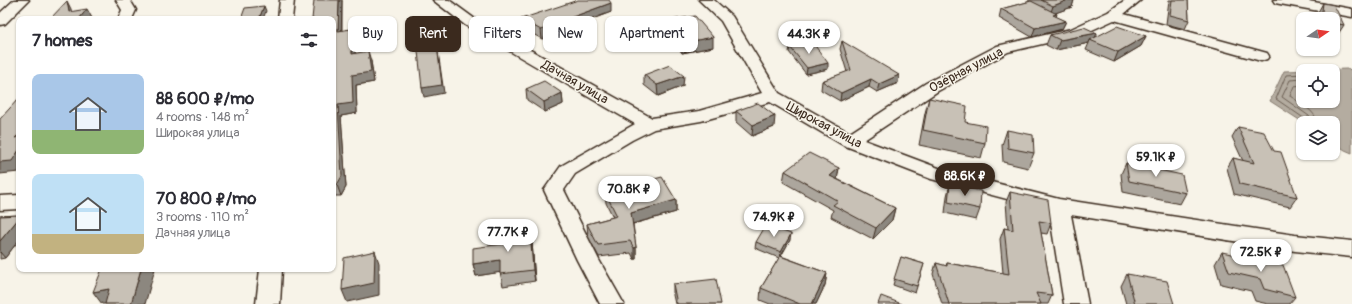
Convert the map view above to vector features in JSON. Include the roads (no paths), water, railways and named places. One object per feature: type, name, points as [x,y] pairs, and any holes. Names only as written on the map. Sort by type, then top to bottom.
[{"type":"street","points":[[0,21],[22,0]]},
{"type":"street","points":[[123,0],[129,10],[126,16]]},
{"type":"street","points":[[285,16],[287,0]]},
{"type":"street","name":"Дачная улица","points":[[440,0],[470,22],[649,124]]},
{"type":"street","name":"Широкая улица","points":[[706,0],[727,19],[772,96],[850,141],[938,175],[1060,206],[1295,243],[1352,249]]},
{"type":"street","name":"Озёрная улица","points":[[850,141],[932,87],[1003,49],[1076,32],[1113,14],[1134,0]]},
{"type":"street","points":[[1280,0],[1352,13]]},
{"type":"street","points":[[1113,14],[1261,56]]},
{"type":"street","points":[[612,304],[588,260],[554,190],[568,170],[625,136],[649,124],[701,116],[772,96]]},
{"type":"street","points":[[0,203],[16,202]]},
{"type":"street","points":[[1060,206],[1076,304]]},
{"type":"street","points":[[268,304],[270,272]]},
{"type":"water","points":[[1340,69],[1352,70],[1352,153],[1340,147],[1340,116],[1296,116],[1296,118],[1270,101],[1284,71],[1296,71],[1296,108],[1340,108]]}]
